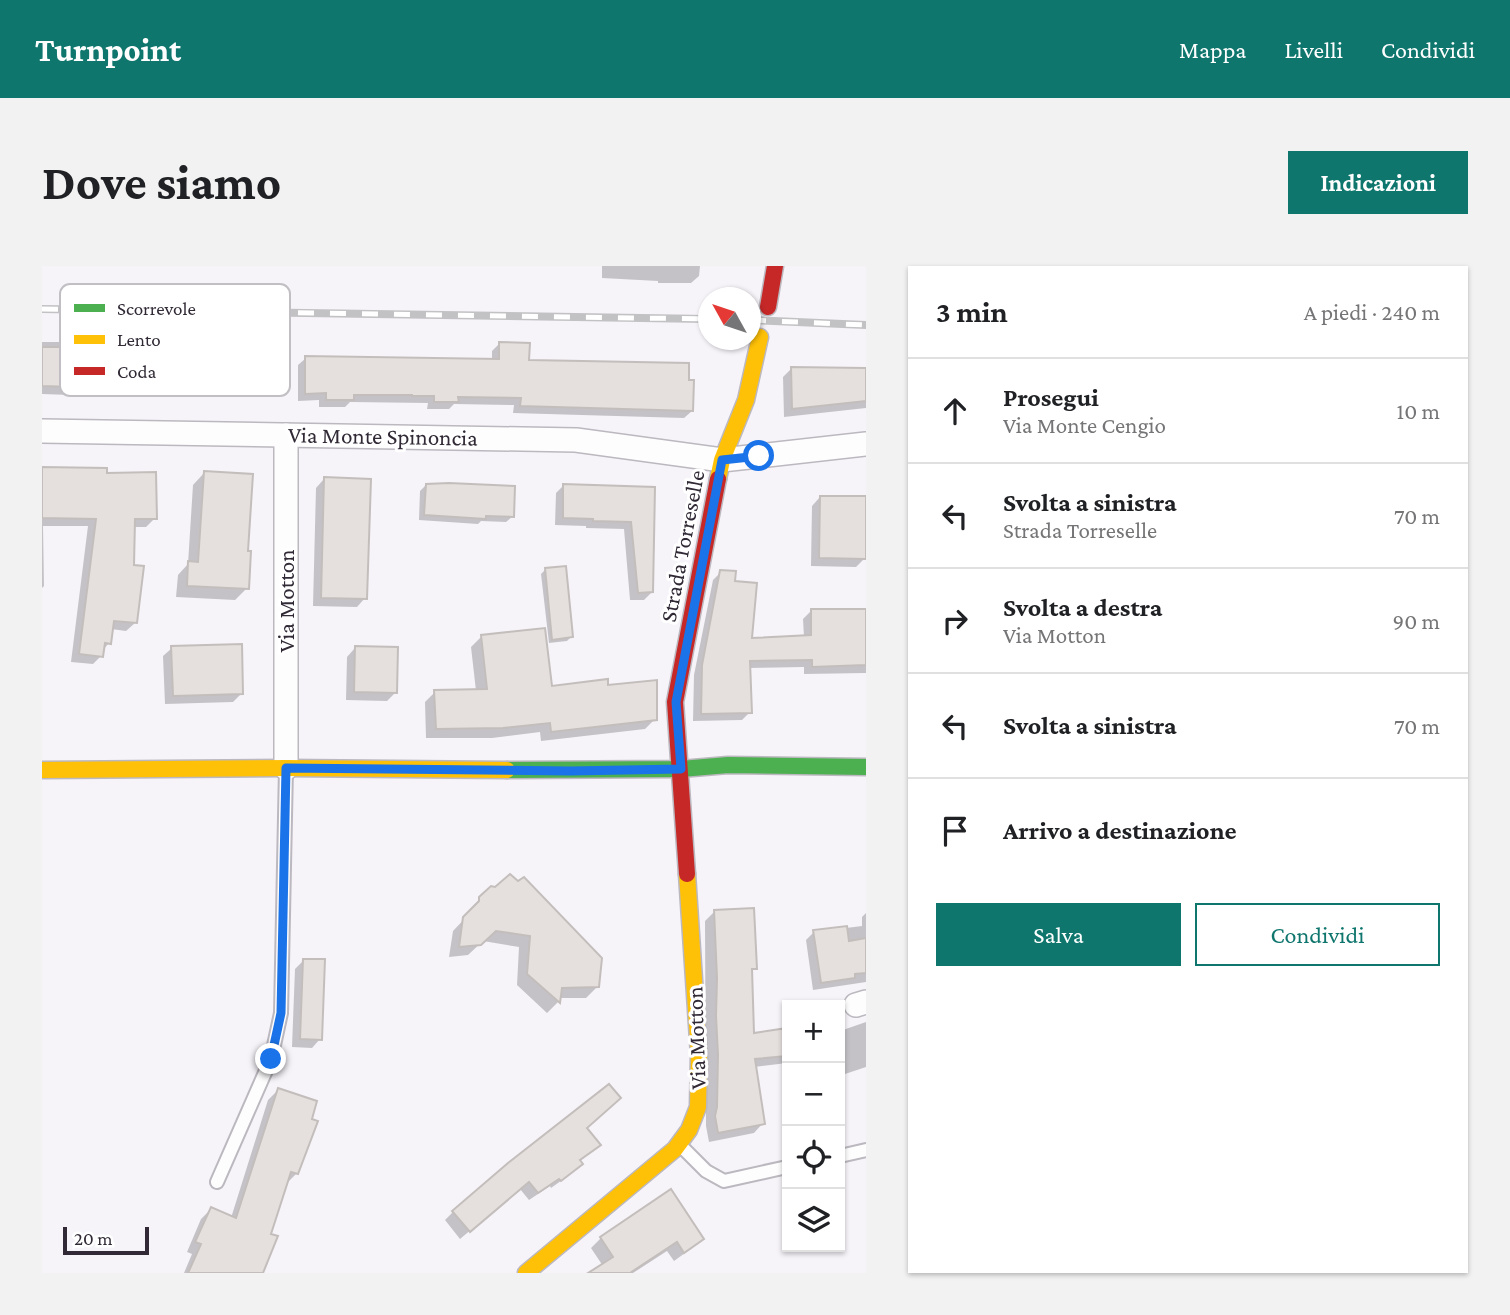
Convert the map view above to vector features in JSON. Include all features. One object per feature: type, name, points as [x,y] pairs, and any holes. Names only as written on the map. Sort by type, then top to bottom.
[{"type":"street","points":[[768,307],[775,266]]},
{"type":"street","name":"Strada Torreselle","points":[[681,769],[676,702],[722,460],[746,400],[757,350]]},
{"type":"street","name":"Via Monte Spinoncia","points":[[42,431],[576,440],[722,460],[866,444]]},
{"type":"street","name":"Via Motton","points":[[286,435],[286,768]]},
{"type":"street","points":[[42,770],[286,768],[570,771],[681,769],[728,765],[866,767]]},
{"type":"street","name":"Via Motton","points":[[526,1273],[664,1158],[689,1129],[698,1107],[699,1055],[681,769]]},
{"type":"lane","points":[[217,1182],[271,1059],[281,1013],[286,768]]},
{"type":"lane","points":[[678,1144],[706,1171],[724,1181],[782,1168]]},
{"type":"lane","points":[[845,1155],[866,1150]]},
{"type":"building","points":[[499,342],[530,343],[529,360],[689,363],[689,380],[694,380],[693,411],[520,406],[521,398],[458,397],[459,402],[434,402],[434,396],[354,395],[354,400],[326,400],[326,393],[305,394],[305,356],[499,359]]},
{"type":"building","points":[[42,347],[60,347],[60,387],[42,386]]},
{"type":"building","points":[[791,367],[866,368],[866,401],[792,409]]},
{"type":"building","points":[[42,467],[107,468],[107,473],[156,472],[157,519],[135,519],[134,565],[144,566],[137,623],[114,621],[111,644],[105,643],[103,657],[79,654],[96,519],[42,518]]},
{"type":"building","points":[[204,471],[253,474],[248,551],[251,551],[249,589],[187,586],[188,561],[198,562]]},
{"type":"building","points":[[324,477],[371,479],[367,599],[321,598]]},
{"type":"building","points":[[426,484],[515,486],[514,517],[486,516],[486,519],[424,515]]},
{"type":"building","points":[[563,484],[655,487],[653,592],[638,593],[631,522],[563,518]]},
{"type":"building","points":[[820,496],[866,496],[866,559],[819,558]]},
{"type":"building","points":[[566,566],[573,637],[552,640],[545,568]]},
{"type":"building","points":[[720,570],[736,571],[735,581],[757,583],[752,638],[811,635],[811,609],[866,609],[866,665],[812,667],[812,660],[750,661],[752,713],[701,714],[702,665]]},
{"type":"building","points":[[545,628],[552,686],[608,679],[608,685],[657,680],[657,720],[551,732],[550,723],[503,728],[436,729],[434,690],[487,689],[481,635]]},
{"type":"building","points":[[242,644],[243,694],[173,696],[171,646]]},
{"type":"building","points":[[355,646],[398,647],[397,693],[354,692]]},
{"type":"building","points":[[510,874],[518,881],[524,877],[602,958],[599,987],[562,988],[560,1003],[527,974],[530,936],[496,931],[481,945],[459,947],[463,917],[491,886],[495,887]]},
{"type":"building","points":[[754,908],[757,969],[752,969],[754,1033],[782,1029],[782,1056],[755,1059],[765,1124],[718,1133],[715,1116],[718,1055],[714,910]]},
{"type":"building","points":[[847,926],[849,941],[866,938],[866,973],[855,974],[855,978],[821,983],[813,930]]},
{"type":"building","points":[[303,959],[325,959],[322,1040],[300,1039]]},
{"type":"building","points":[[609,1084],[621,1098],[587,1128],[601,1145],[580,1160],[583,1164],[561,1181],[559,1179],[538,1193],[529,1182],[470,1232],[452,1211]]},
{"type":"building","points":[[278,1088],[317,1101],[312,1119],[318,1121],[298,1174],[291,1172],[271,1234],[278,1236],[263,1273],[188,1273],[201,1244],[195,1242],[211,1207],[236,1218]]},
{"type":"building","points":[[671,1189],[704,1239],[684,1253],[677,1242],[630,1273],[588,1273],[613,1257],[600,1237]]},
{"type":"railway","points":[[42,309],[60,309]]},
{"type":"railway","points":[[290,313],[698,319]]},
{"type":"railway","points":[[761,320],[866,325]]},
{"type":"traffic: fast","points":[[507,770],[681,769],[728,765],[866,767]]},
{"type":"traffic: slow","points":[[718,479],[722,460],[746,400],[757,350]]},
{"type":"traffic: slow","points":[[42,770],[507,770]]},
{"type":"traffic: slow","points":[[526,1273],[675,1149],[689,1130],[698,1107],[699,1055],[687,874]]},
{"type":"traffic: jam","points":[[768,307],[775,266]]},
{"type":"traffic: jam","points":[[687,874],[675,702],[718,479]]},
{"type":"route","points":[[271,1059],[281,1013],[286,768],[570,771],[681,769],[676,702],[722,460],[759,456]]}]
